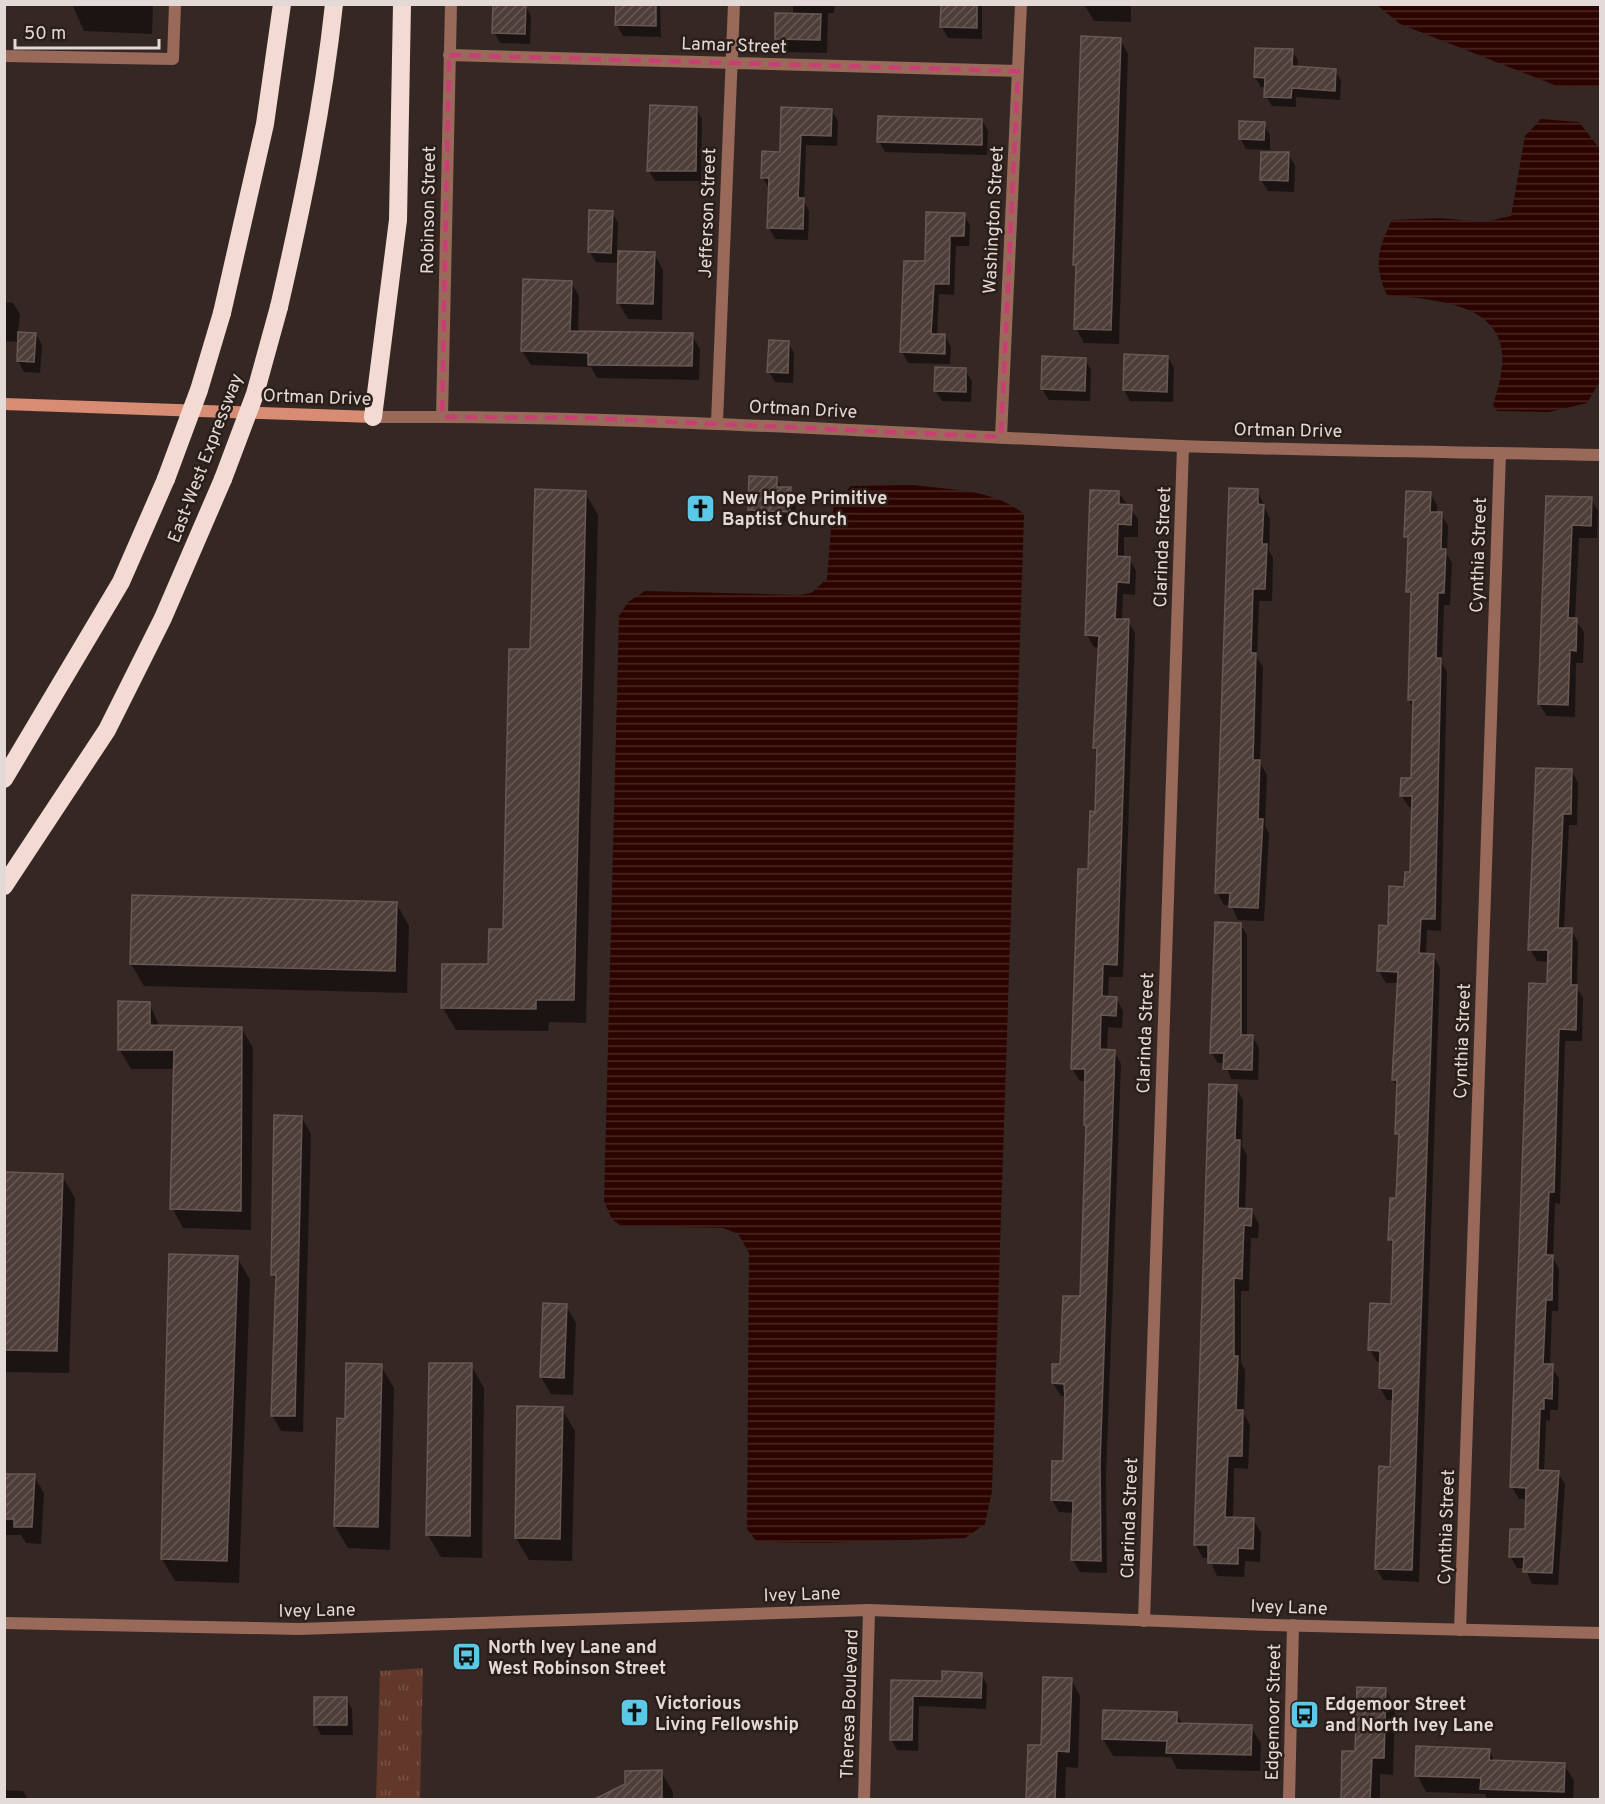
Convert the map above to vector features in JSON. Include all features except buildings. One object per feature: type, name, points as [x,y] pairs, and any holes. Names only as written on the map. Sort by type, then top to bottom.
[{"type":"highway","name":"East-West Expressway","points":[[4,779],[121,582],[166,479],[199,390],[222,313],[265,124],[282,4]]},
{"type":"highway","name":"East-West Expressway","points":[[4,886],[107,730],[163,618],[223,479],[255,394],[279,308],[304,196],[326,74],[334,4]]},
{"type":"highway","points":[[373,417],[398,220],[402,4]]},
{"type":"main road","name":"Ortman Drive","points":[[4,404],[373,417]]},
{"type":"street","points":[[4,56],[173,59],[175,4]]},
{"type":"street","name":"Robinson Street","points":[[442,417],[451,4]]},
{"type":"street","name":"Jefferson Street","points":[[717,422],[734,4]]},
{"type":"street","name":"Washington Street","points":[[1001,437],[1021,4]]},
{"type":"street","name":"Lamar Street","points":[[449,55],[1018,71]]},
{"type":"street","name":"Ortman Drive","points":[[373,417],[588,418],[717,422],[1183,446],[1600,455]]},
{"type":"street","name":"Clarinda Street","points":[[1144,1621],[1183,446]]},
{"type":"street","name":"Cynthia Street","points":[[1460,1630],[1500,453]]},
{"type":"street","name":"Ivey Lane","points":[[4,1623],[299,1629],[869,1610],[1144,1621],[1600,1633]]},
{"type":"street","name":"Theresa Boulevard","points":[[864,1800],[869,1610]]},
{"type":"street","name":"Edgemoor Street","points":[[1289,1800],[1293,1625]]},
{"type":"highlighted area","points":[[449,55],[1018,71],[1001,437],[588,418],[442,417]]},
{"type":"green space","points":[[423,1668],[420,1799],[376,1799],[380,1671]]},
{"type":"shaded area","points":[[1377,5],[1600,5],[1600,87],[1557,86],[1400,24]]},
{"type":"shaded area","points":[[1541,119],[1579,122],[1600,149],[1600,381],[1587,403],[1549,412],[1497,411],[1493,405],[1499,385],[1502,350],[1496,332],[1484,319],[1448,303],[1387,295],[1380,275],[1379,257],[1383,240],[1392,220],[1439,218],[1483,222],[1511,216],[1525,136]]},
{"type":"shaded area","points":[[913,485],[986,495],[1024,514],[992,1491],[985,1524],[965,1538],[820,1543],[757,1542],[747,1529],[749,1253],[738,1234],[723,1228],[621,1226],[612,1219],[604,1201],[619,616],[628,602],[645,591],[799,595],[811,593],[827,579],[835,503],[851,486]]},
{"type":"place","name":"New Hope Primitive Baptist Church","points":[[701,508]]},
{"type":"place","name":"North Ivey Lane and West Robinson Street","points":[[467,1657]]},
{"type":"place","name":"Victorious Living Fellowship","points":[[634,1713]]},
{"type":"place","name":"Edgemoor Street and North Ivey Lane","points":[[1304,1714]]}]
